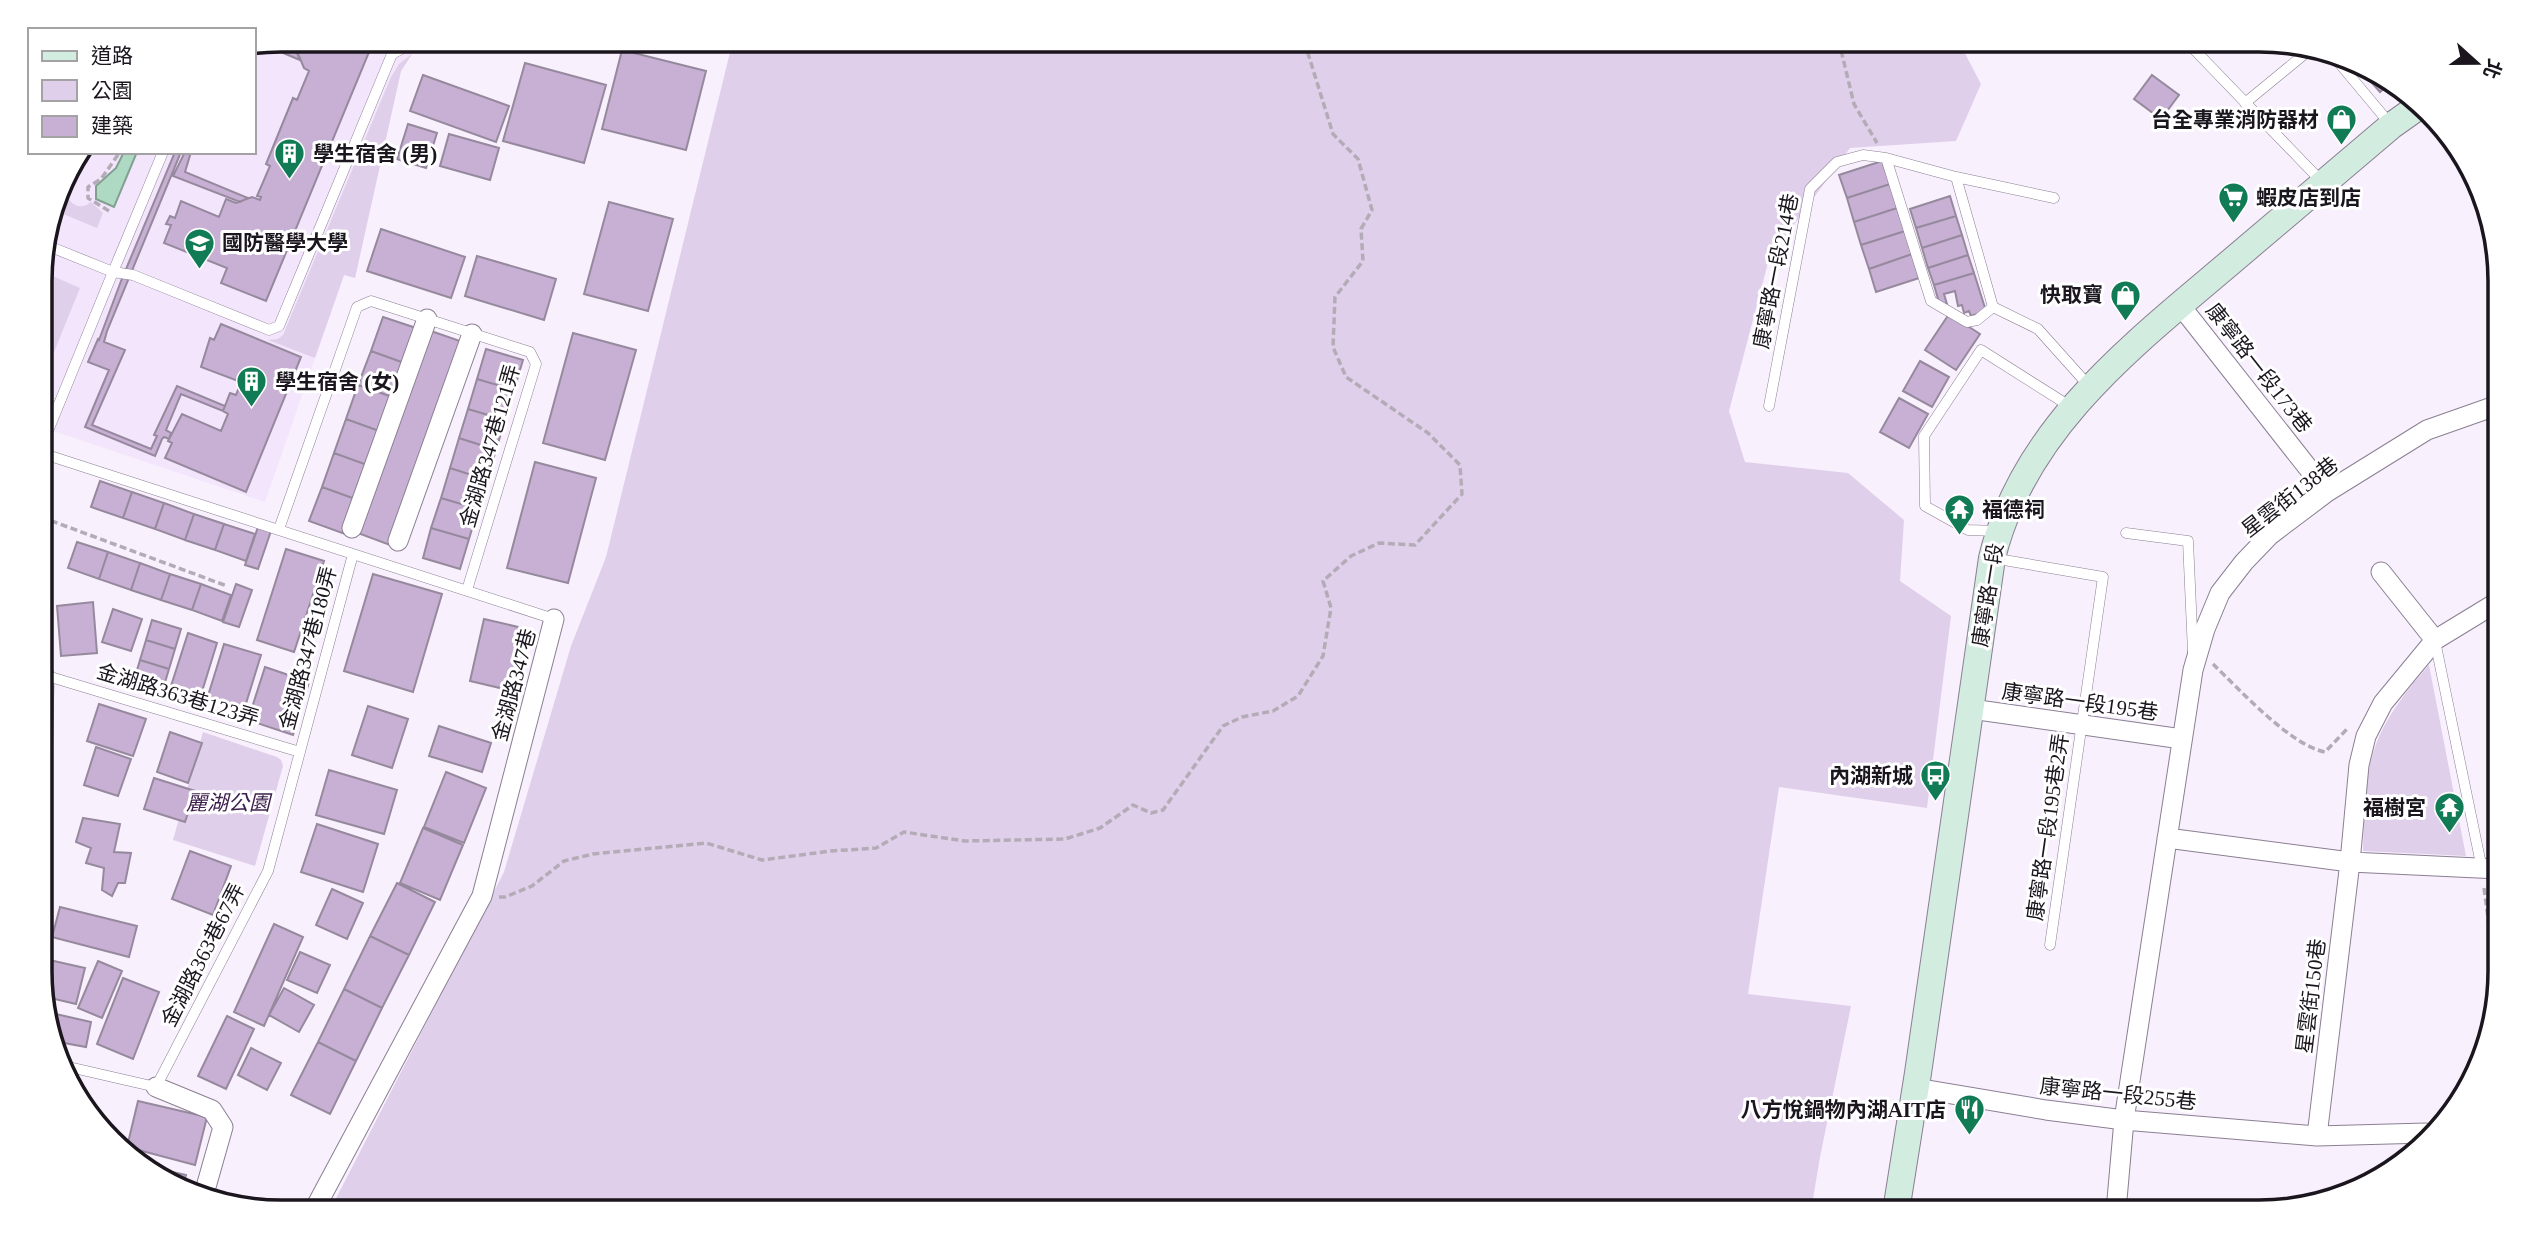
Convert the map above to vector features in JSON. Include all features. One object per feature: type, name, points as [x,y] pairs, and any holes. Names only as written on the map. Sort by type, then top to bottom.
[{"type":"street","name":"康寧路一段","points":[[1898,1199],[1992,558],[1998,531],[2028,467],[2089,387],[2180,304],[2411,111]]},
{"type":"street","name":"康寧路一段173巷","points":[[2180,304],[2327,492]]},
{"type":"street","points":[[352,528],[427,319]]},
{"type":"street","points":[[398,541],[472,334]]},
{"type":"street","name":"星雲街138巷","points":[[2117,1199],[2124,1120],[2193,670],[2204,629],[2220,593],[2244,562],[2270,536],[2327,492],[2427,430],[2488,409]]},
{"type":"street","points":[[2381,572],[2435,640]]},
{"type":"street","name":"星雲街150巷","points":[[2317,1136],[2359,765],[2367,736],[2383,703],[2435,640],[2488,608]]},
{"type":"street","name":"金湖路347巷","points":[[319,1200],[482,896],[554,619]]},
{"type":"street","name":"康寧路一段195巷","points":[[1971,709],[2182,739]]},
{"type":"street","points":[[2167,838],[2350,862],[2488,869]]},
{"type":"street","points":[[156,1087],[212,1110],[223,1127],[206,1186]]},
{"type":"street","name":"康寧路一段255巷","points":[[1916,1088],[2124,1120],[2317,1136],[2419,1133]]},
{"type":"lane","points":[[55,249],[113,272],[133,275],[269,330],[279,327],[392,54],[396,52]]},
{"type":"lane","points":[[2197,52],[2323,183]]},
{"type":"lane","points":[[2245,103],[2301,57]]},
{"type":"lane","points":[[2345,70],[2391,126]]},
{"type":"lane","points":[[53,419],[162,154]]},
{"type":"lane","name":"康寧路一段214巷","points":[[1769,406],[1810,189],[1836,162],[1863,155],[1886,158],[1956,177],[2054,198]]},
{"type":"lane","points":[[1886,158],[1931,302],[1968,322],[1976,320],[1993,307]]},
{"type":"lane","points":[[1956,177],[1993,307],[2038,329],[2089,387]]},
{"type":"lane","name":"金湖路347巷121弄","points":[[279,529],[357,307],[372,301],[530,352],[536,364],[467,590]]},
{"type":"lane","points":[[1998,531],[1968,530],[1925,506],[1924,436],[1981,350],[2071,408]]},
{"type":"lane","name":"金湖路347巷","points":[[53,457],[554,619]]},
{"type":"lane","points":[[2126,533],[2188,541],[2193,670]]},
{"type":"lane","name":"金湖路347巷180弄","points":[[300,752],[353,554]]},
{"type":"lane","name":"康寧路一段195巷2弄","points":[[1992,558],[2103,577],[2050,944]]},
{"type":"lane","points":[[2435,640],[2488,857]]},
{"type":"lane","name":"金湖路363巷123弄","points":[[52,678],[300,752]]},
{"type":"lane","name":"金湖路363巷67弄","points":[[156,1087],[268,872],[300,752]]},
{"type":"lane","points":[[75,1068],[156,1087]]},
{"type":"path","points":[[482,896],[505,897],[523,890],[564,860],[664,846],[706,843],[762,860],[876,848],[904,832],[965,841],[1065,838],[1100,828],[1133,805],[1151,813],[1163,810],[1223,726],[1242,717],[1273,711],[1297,696],[1322,656],[1331,608],[1323,581],[1352,556],[1379,543],[1415,545],[1462,494],[1460,465],[1428,432],[1346,377],[1333,347],[1335,297],[1363,261],[1361,229],[1372,210],[1358,159],[1333,134],[1308,52]]},
{"type":"path","points":[[1841,52],[1854,104],[1886,158]]},
{"type":"path","points":[[109,211],[88,198],[88,187],[101,179],[119,154]]},
{"type":"path","points":[[53,521],[227,586]]},
{"type":"path","points":[[2199,650],[2273,720],[2311,749],[2325,752],[2357,720],[2377,716]]},
{"type":"shaded area","name":"國防醫學大學","points":[[416,52],[401,71],[355,278],[344,275],[265,502],[53,431],[53,267],[60,223],[70,194],[91,154],[256,154],[256,54]]},
{"type":"shaded area","points":[[123,154],[136,154],[114,207],[96,199],[96,186],[116,168]]},
{"type":"green space","points":[[730,52],[1964,52],[1981,84],[1956,141],[1850,148],[1769,259],[1729,411],[1745,462],[1848,473],[1904,520],[1900,581],[1951,616],[1927,808],[1779,787],[1748,994],[1851,1006],[1813,1199],[335,1200],[504,872],[571,646],[606,557]]},
{"type":"green space","points":[[412,54],[401,71],[355,278],[344,275],[315,358],[268,340],[278,339],[283,335],[391,77],[399,64]]},
{"type":"green space","points":[[68,201],[77,206],[91,202],[103,213],[97,228],[63,214]]},
{"type":"green space","points":[[53,276],[80,288],[53,355]]},
{"type":"green space","points":[[2429,665],[2466,856],[2363,851],[2366,785],[2375,747],[2391,714]]},
{"type":"green space","name":"麗湖公園","points":[[203,732],[281,760],[283,766],[255,866],[173,840]]},
{"type":"building","points":[[281,52],[295,52],[300,60]]},
{"type":"building","name":"學生宿舍 (男)","points":[[297,52],[369,52],[266,301],[221,283],[227,268],[164,243],[171,225],[166,224],[170,216],[175,218],[181,201],[219,217],[226,199],[236,203],[252,197],[260,200],[261,197],[257,196],[270,166],[266,164],[293,98],[297,100],[309,71],[304,68]]},
{"type":"building","points":[[621,52],[706,71],[686,150],[602,129]]},
{"type":"building","points":[[525,63],[606,85],[584,163],[503,141]]},
{"type":"building","points":[[423,75],[509,106],[496,142],[410,111]]},
{"type":"building","points":[[2152,75],[2179,95],[2161,119],[2134,99]]},
{"type":"building","points":[[408,124],[437,133],[426,168],[397,159]]},
{"type":"building","points":[[449,134],[499,148],[490,180],[440,166]]},
{"type":"building","points":[[174,154],[180,154],[107,331],[104,342],[125,350],[92,425],[151,449],[157,436],[154,435],[177,386],[225,406],[223,411],[181,394],[166,430],[171,433],[169,439],[162,439],[155,456],[85,427],[109,370],[88,362]]},
{"type":"building","points":[[184,154],[190,154],[185,172],[248,198],[240,202],[173,176]]},
{"type":"building","points":[[1882,161],[1890,184],[1847,198],[1839,175]]},
{"type":"building","points":[[1890,184],[1897,208],[1854,222],[1847,198]]},
{"type":"building","points":[[1950,196],[1956,216],[1916,228],[1910,209]]},
{"type":"building","points":[[609,202],[673,219],[648,311],[584,294]]},
{"type":"building","points":[[1897,208],[1905,231],[1861,245],[1854,222]]},
{"type":"building","points":[[1956,216],[1962,235],[1922,248],[1916,228]]},
{"type":"building","points":[[381,229],[465,257],[451,298],[367,271]]},
{"type":"building","points":[[1905,231],[1912,254],[1869,269],[1861,245]]},
{"type":"building","points":[[1962,235],[1968,255],[1928,268],[1922,248]]},
{"type":"building","points":[[1912,254],[1919,278],[1876,292],[1869,269]]},
{"type":"building","points":[[1968,255],[1974,273],[1934,285],[1928,268]]},
{"type":"building","points":[[477,256],[556,279],[544,320],[465,296]]},
{"type":"building","points":[[1974,273],[1986,311],[1971,316],[1969,311],[1964,313],[1962,305],[1958,306],[1955,291],[1944,294],[1947,304],[1940,306],[1934,285]]},
{"type":"building","points":[[1949,314],[1980,334],[1956,370],[1925,350]]},
{"type":"building","points":[[383,317],[419,329],[407,364],[371,351]]},
{"type":"building","name":"學生宿舍 (女)","points":[[221,324],[301,357],[246,492],[165,458],[172,443],[168,441],[182,414],[221,431],[228,414],[223,411],[230,393],[236,395],[241,382],[201,367],[210,338],[214,340]]},
{"type":"building","points":[[428,330],[463,342],[390,545],[355,532]]},
{"type":"building","points":[[573,333],[636,350],[605,460],[543,443]]},
{"type":"building","points":[[486,349],[523,360],[514,390],[477,379]]},
{"type":"building","points":[[371,351],[407,364],[395,398],[358,385]]},
{"type":"building","points":[[1920,361],[1949,377],[1932,407],[1903,391]]},
{"type":"building","points":[[477,379],[514,390],[505,420],[468,409]]},
{"type":"building","points":[[358,385],[395,398],[382,432],[346,419]]},
{"type":"building","points":[[1899,398],[1928,414],[1909,448],[1880,432]]},
{"type":"building","points":[[468,409],[505,420],[496,450],[459,438]]},
{"type":"building","points":[[346,419],[382,432],[370,466],[334,453]]},
{"type":"building","points":[[459,438],[496,450],[487,480],[450,468]]},
{"type":"building","points":[[334,453],[370,466],[358,500],[322,487]]},
{"type":"building","points":[[535,462],[596,478],[568,583],[507,568]]},
{"type":"building","points":[[450,468],[487,480],[478,509],[441,498]]},
{"type":"building","points":[[100,481],[132,492],[123,518],[91,507]]},
{"type":"building","points":[[322,487],[358,500],[345,534],[309,521]]},
{"type":"building","points":[[132,492],[164,503],[155,529],[123,518]]},
{"type":"building","points":[[441,498],[478,509],[469,539],[431,528]]},
{"type":"building","points":[[164,503],[194,514],[185,540],[155,529]]},
{"type":"building","points":[[194,514],[224,524],[215,550],[185,540]]},
{"type":"building","points":[[224,524],[255,534],[246,561],[215,550]]},
{"type":"building","points":[[258,527],[271,531],[258,569],[245,565]]},
{"type":"building","points":[[431,528],[469,539],[460,569],[423,558]]},
{"type":"building","points":[[77,542],[108,552],[99,579],[68,568]]},
{"type":"building","points":[[286,549],[324,561],[294,652],[257,640]]},
{"type":"building","points":[[108,552],[140,563],[131,590],[99,579]]},
{"type":"building","points":[[140,563],[170,574],[161,600],[131,590]]},
{"type":"building","points":[[170,574],[201,584],[192,610],[161,600]]},
{"type":"building","points":[[373,574],[442,594],[413,692],[344,671]]},
{"type":"building","points":[[201,584],[231,595],[222,621],[192,610]]},
{"type":"building","points":[[236,584],[252,590],[239,627],[223,622]]},
{"type":"building","points":[[93,602],[97,653],[61,656],[57,606]]},
{"type":"building","points":[[113,609],[142,619],[131,651],[102,642]]},
{"type":"building","points":[[484,619],[531,630],[517,692],[470,681]]},
{"type":"building","points":[[152,620],[181,629],[175,649],[146,640]]},
{"type":"building","points":[[188,633],[217,643],[200,698],[170,689]]},
{"type":"building","points":[[146,640],[175,649],[169,669],[140,660]]},
{"type":"building","points":[[224,644],[261,655],[244,710],[207,699]]},
{"type":"building","points":[[140,660],[169,669],[163,689],[134,680]]},
{"type":"building","points":[[265,667],[309,682],[293,735],[248,720]]},
{"type":"building","points":[[99,704],[146,719],[133,756],[87,741]]},
{"type":"building","points":[[368,706],[408,719],[392,768],[352,755]]},
{"type":"building","points":[[439,726],[491,743],[482,772],[429,756]]},
{"type":"building","points":[[170,732],[202,743],[188,783],[157,772]]},
{"type":"building","points":[[96,747],[131,759],[118,796],[84,785]]},
{"type":"building","points":[[329,770],[397,790],[384,834],[316,815]]},
{"type":"building","points":[[446,772],[486,788],[464,843],[424,827]]},
{"type":"building","points":[[154,778],[195,791],[185,822],[144,809]]},
{"type":"building","points":[[83,818],[120,824],[114,852],[131,853],[125,883],[118,883],[112,896],[102,890],[104,868],[86,863],[91,848],[76,842]]},
{"type":"building","points":[[317,824],[378,844],[363,892],[301,872]]},
{"type":"building","points":[[423,828],[463,845],[440,900],[400,883]]},
{"type":"building","points":[[190,851],[231,866],[213,915],[172,899]]},
{"type":"building","points":[[397,883],[435,902],[409,955],[370,936]]},
{"type":"building","points":[[332,889],[363,903],[347,939],[316,925]]},
{"type":"building","points":[[60,907],[137,926],[129,957],[52,937]]},
{"type":"building","points":[[274,924],[303,937],[264,1026],[234,1012]]},
{"type":"building","points":[[370,936],[409,955],[382,1008],[344,989]]},
{"type":"building","points":[[300,952],[330,965],[317,993],[287,980]]},
{"type":"building","points":[[52,961],[85,968],[76,1004],[54,999]]},
{"type":"building","points":[[98,961],[122,971],[102,1018],[78,1008]]},
{"type":"building","points":[[123,978],[159,992],[133,1059],[97,1044]]},
{"type":"building","points":[[284,988],[314,1005],[299,1032],[269,1015]]},
{"type":"building","points":[[344,989],[382,1008],[356,1061],[318,1042]]},
{"type":"building","points":[[57,1014],[91,1022],[86,1047],[65,1043]]},
{"type":"building","points":[[227,1016],[254,1029],[226,1089],[198,1076]]},
{"type":"building","points":[[318,1042],[356,1061],[330,1114],[291,1095]]},
{"type":"building","points":[[251,1048],[281,1063],[267,1090],[238,1075]]},
{"type":"building","points":[[138,1101],[207,1117],[195,1165],[141,1151],[129,1141]]},
{"type":"place","name":"台全專業消防器材","points":[[2342,147]]},
{"type":"place","name":"學生宿舍 (男)","points":[[290,181]]},
{"type":"place","name":"蝦皮店到店","points":[[2233,225]]},
{"type":"place","name":"國防醫學大學","points":[[199,270]]},
{"type":"place","name":"快取寶","points":[[2126,322]]},
{"type":"place","name":"學生宿舍 (女)","points":[[252,409]]},
{"type":"place","name":"福德祠","points":[[1959,537]]},
{"type":"place","name":"內湖新城","points":[[1936,803]]},
{"type":"place","name":"福樹宮","points":[[2449,835]]},
{"type":"place","name":"八方悅鍋物內湖AIT店","points":[[1969,1137]]}]
